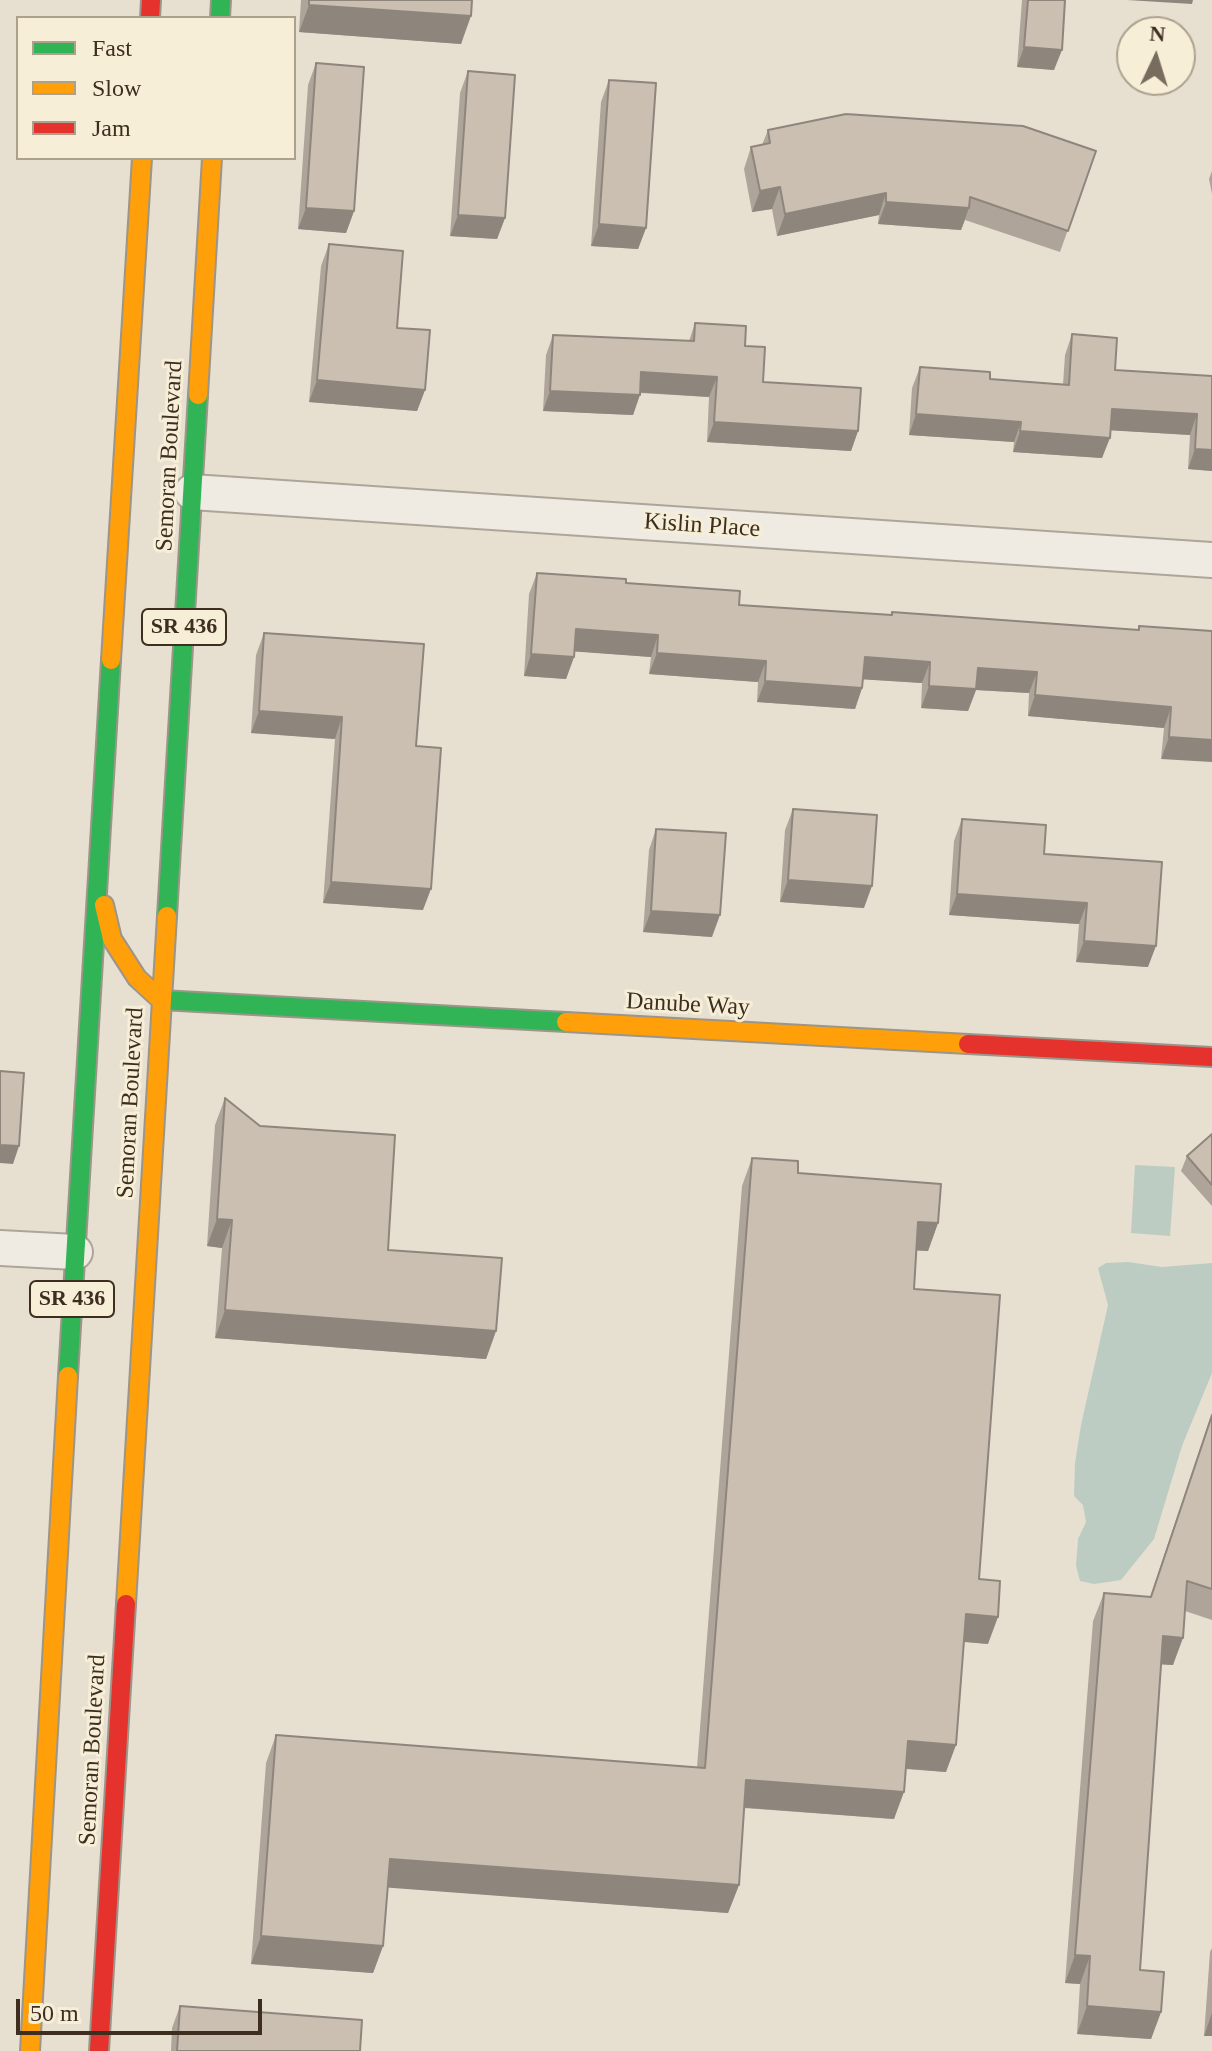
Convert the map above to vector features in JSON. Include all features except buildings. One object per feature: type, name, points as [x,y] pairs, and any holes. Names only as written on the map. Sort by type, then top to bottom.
[{"type":"main road","name":"Semoran Boulevard","points":[[30,2051],[142,160]]},
{"type":"main road","name":"Semoran Boulevard","points":[[99,2051],[212,160]]},
{"type":"main road","points":[[98,884],[112,939],[137,978],[161,1000]]},
{"type":"main road","points":[[92,985],[113,998]]},
{"type":"main road","name":"Danube Way","points":[[161,1000],[1212,1057]]},
{"type":"main road","points":[[142,1032],[155,1096]]},
{"type":"street","name":"Kislin Place","points":[[192,492],[1212,560]]},
{"type":"street","points":[[0,1248],[75,1252]]},
{"type":"shaded area","points":[[1135,1165],[1175,1167],[1170,1236],[1131,1233]]},
{"type":"shaded area","points":[[1128,1262],[1162,1267],[1212,1263],[1212,1373],[1182,1446],[1154,1539],[1121,1580],[1094,1584],[1080,1581],[1076,1566],[1078,1539],[1086,1522],[1083,1505],[1074,1496],[1075,1463],[1108,1305],[1098,1268],[1106,1263]]},
{"type":"traffic: fast","points":[[220,16],[221,0]]},
{"type":"traffic: fast","points":[[167,916],[198,395]]},
{"type":"traffic: fast","points":[[68,1376],[111,660]]},
{"type":"traffic: fast","points":[[161,1000],[566,1022]]},
{"type":"traffic: slow","points":[[111,660],[142,160]]},
{"type":"traffic: slow","points":[[198,395],[212,160]]},
{"type":"traffic: slow","points":[[104,905],[112,939],[137,978],[161,1000]]},
{"type":"traffic: slow","points":[[126,1604],[167,916]]},
{"type":"traffic: slow","points":[[566,1022],[968,1044]]},
{"type":"traffic: slow","points":[[30,2051],[68,1376]]},
{"type":"traffic: jam","points":[[150,16],[151,0]]},
{"type":"traffic: jam","points":[[968,1044],[1212,1057]]},
{"type":"traffic: jam","points":[[99,2051],[126,1604]]}]
